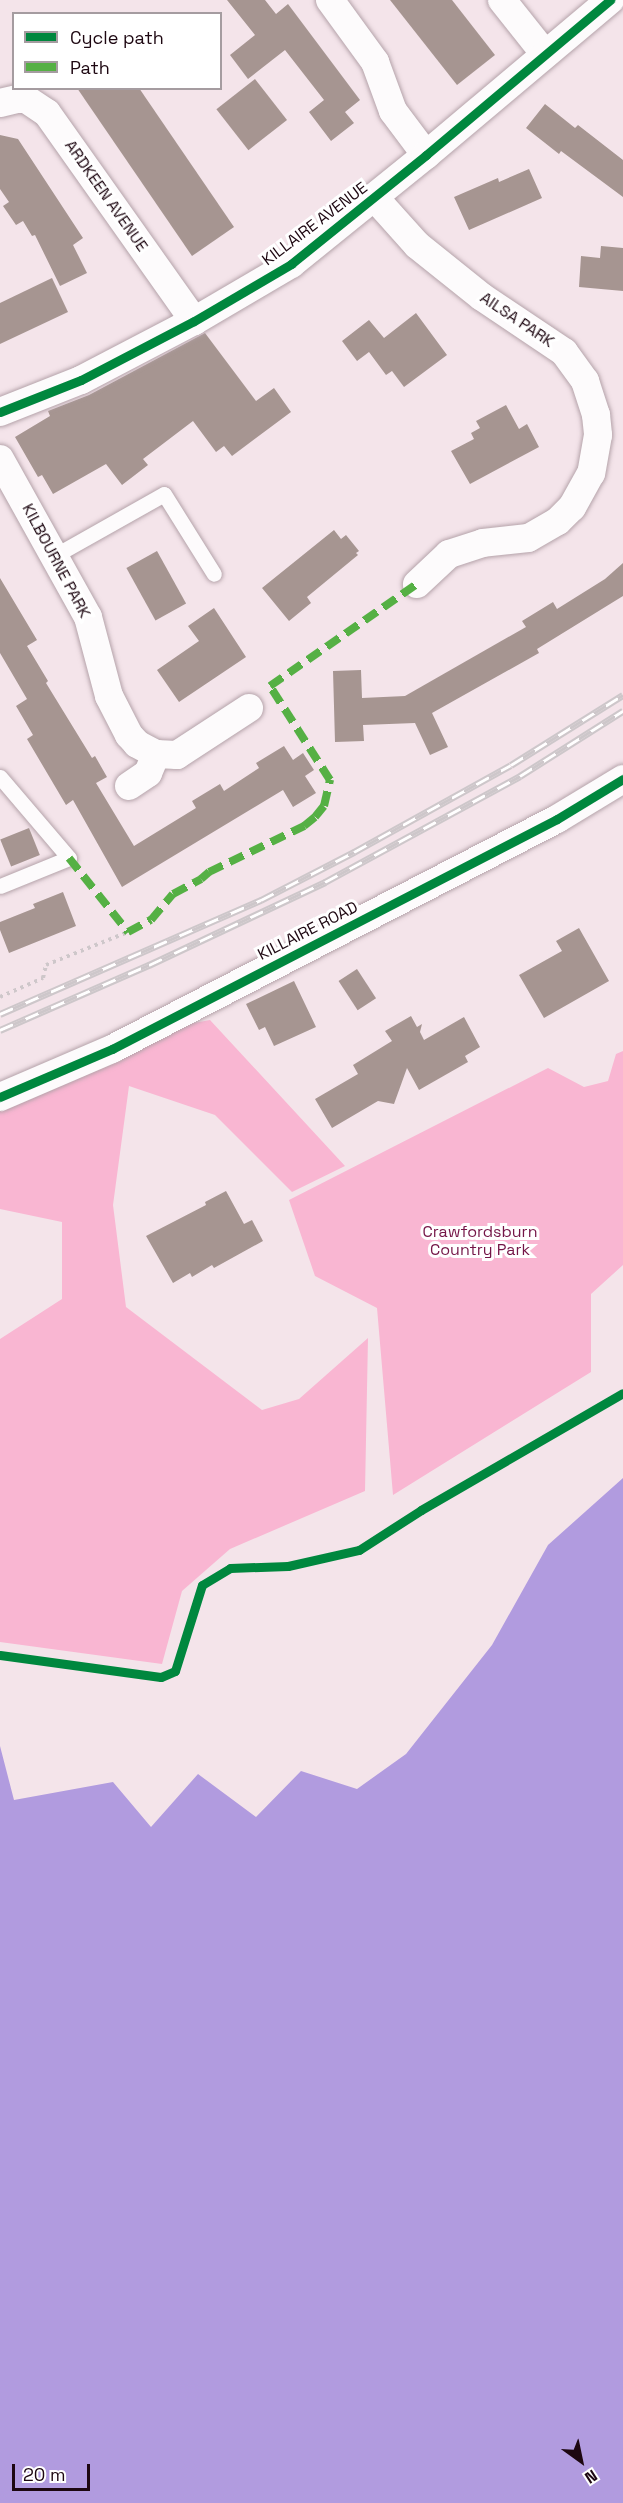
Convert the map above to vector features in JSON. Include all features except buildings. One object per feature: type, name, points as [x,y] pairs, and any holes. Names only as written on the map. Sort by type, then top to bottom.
[{"type":"street","points":[[330,0],[375,62],[393,111],[426,155]]},
{"type":"street","points":[[502,0],[545,54]]},
{"type":"street","name":"KILLAIRE AVENUE","points":[[0,412],[81,380],[194,321],[291,264],[426,155],[610,0]]},
{"type":"street","name":"ARDKEEN AVENUE","points":[[0,103],[26,99],[47,113],[194,321]]},
{"type":"street","name":"AILSA PARK","points":[[374,197],[417,245],[482,297],[564,352],[585,381],[596,415],[598,435],[591,473],[577,499],[558,521],[528,538],[483,543],[449,554],[417,584]]},
{"type":"street","name":"KILBOURNE PARK","points":[[0,459],[88,617],[109,696],[124,725],[137,744],[156,754]]},
{"type":"street","points":[[129,786],[148,773],[156,754],[177,755],[249,708]]},
{"type":"street","name":"KILLAIRE ROAD","points":[[0,1097],[123,1044],[547,824],[623,779]]},
{"type":"lane","points":[[54,556],[164,494],[214,574]]},
{"type":"lane","points":[[0,777],[69,858],[0,886]]},
{"type":"path","points":[[0,997],[43,978],[46,965],[128,932]]},
{"type":"green space","points":[[210,1020],[345,1166],[292,1192],[215,1115],[129,1086],[113,1205],[126,1307],[262,1410],[299,1399],[368,1338],[365,1491],[230,1549],[182,1591],[162,1664],[0,1642],[0,1339],[62,1299],[62,1222],[0,1209],[0,1107],[167,1028]]},
{"type":"green space","name":"Crawfordsburn Country Park","points":[[623,1051],[623,1265],[591,1294],[591,1372],[393,1495],[377,1308],[315,1276],[289,1200],[548,1068],[584,1087],[608,1081],[616,1054]]},
{"type":"shaded area","points":[[623,1478],[623,2503],[0,2503],[0,1746],[14,1800],[113,1782],[151,1827],[198,1774],[256,1817],[301,1771],[357,1789],[406,1754],[492,1645],[548,1545]]},
{"type":"railway","points":[[0,1014],[261,900],[354,852],[511,765],[623,695]]},
{"type":"railway","points":[[0,1030],[149,965],[325,882],[520,776],[623,711]]},
{"type":"marked path","points":[[69,858],[128,932],[151,920],[173,894],[201,879],[209,872],[304,826],[324,806],[330,780],[270,686],[417,584]]},
{"type":"cycle path","points":[[0,412],[81,380],[194,321],[291,264],[426,155],[610,0]]},
{"type":"cycle path","points":[[0,1097],[112,1049],[557,819],[623,779]]},
{"type":"cycle path","points":[[0,1655],[161,1677],[175,1671],[202,1585],[230,1568],[288,1566],[359,1550],[421,1510],[623,1393]]}]
